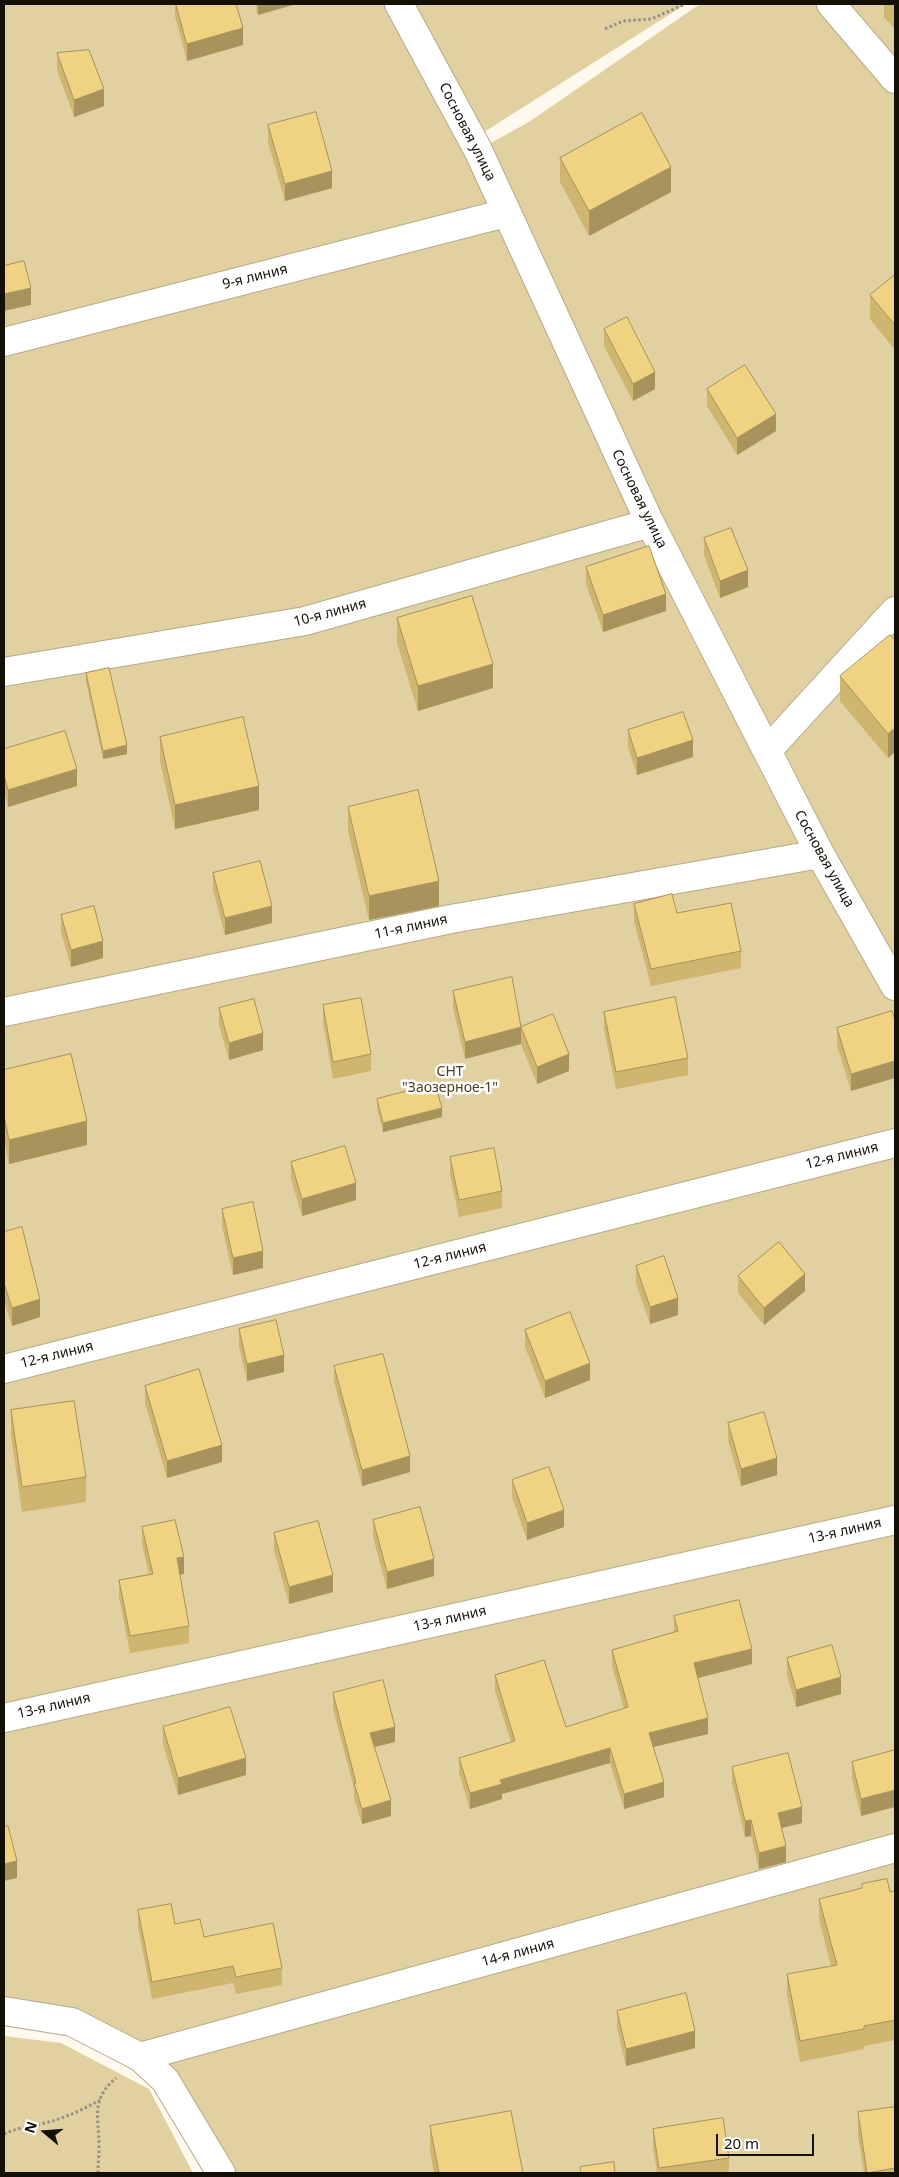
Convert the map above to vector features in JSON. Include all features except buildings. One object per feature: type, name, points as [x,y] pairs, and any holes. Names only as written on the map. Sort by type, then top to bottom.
[{"type":"street","name":"Сосновая улица","points":[[399,4],[478,150],[650,523],[820,854],[895,986]]},
{"type":"street","points":[[832,4],[895,79]]},
{"type":"street","name":"9-я линия","points":[[4,342],[506,213]]},
{"type":"street","name":"10-я линия","points":[[4,672],[306,621],[650,523]]},
{"type":"street","points":[[767,751],[895,611]]},
{"type":"street","name":"11-я линия","points":[[4,1012],[451,919],[820,854]]},
{"type":"street","name":"12-я линия","points":[[4,1369],[895,1143]]},
{"type":"street","name":"13-я линия","points":[[4,1718],[895,1520]]},
{"type":"street","name":"14-я линия","points":[[140,2057],[895,1848]]},
{"type":"street","points":[[4,2011],[72,2022],[140,2057],[165,2080],[221,2173]]},
{"type":"path","points":[[605,29],[623,22],[651,19],[685,4]]},
{"type":"path","points":[[98,2173],[99,2145],[96,2114],[100,2100],[112,2081],[140,2057]]},
{"type":"path","points":[[4,2134],[15,2129],[58,2119],[100,2100]]},
{"type":"green space","name":"СНТ \"Заозерное-1\"","points":[[4,4],[399,4],[478,150],[529,122],[700,4],[895,4],[895,2173],[221,2173],[140,2057],[4,2011]]},
{"type":"green space","points":[[411,4],[686,4],[481,134]]},
{"type":"green space","points":[[4,2036],[61,2043],[149,2089],[193,2173],[4,2173]]}]
